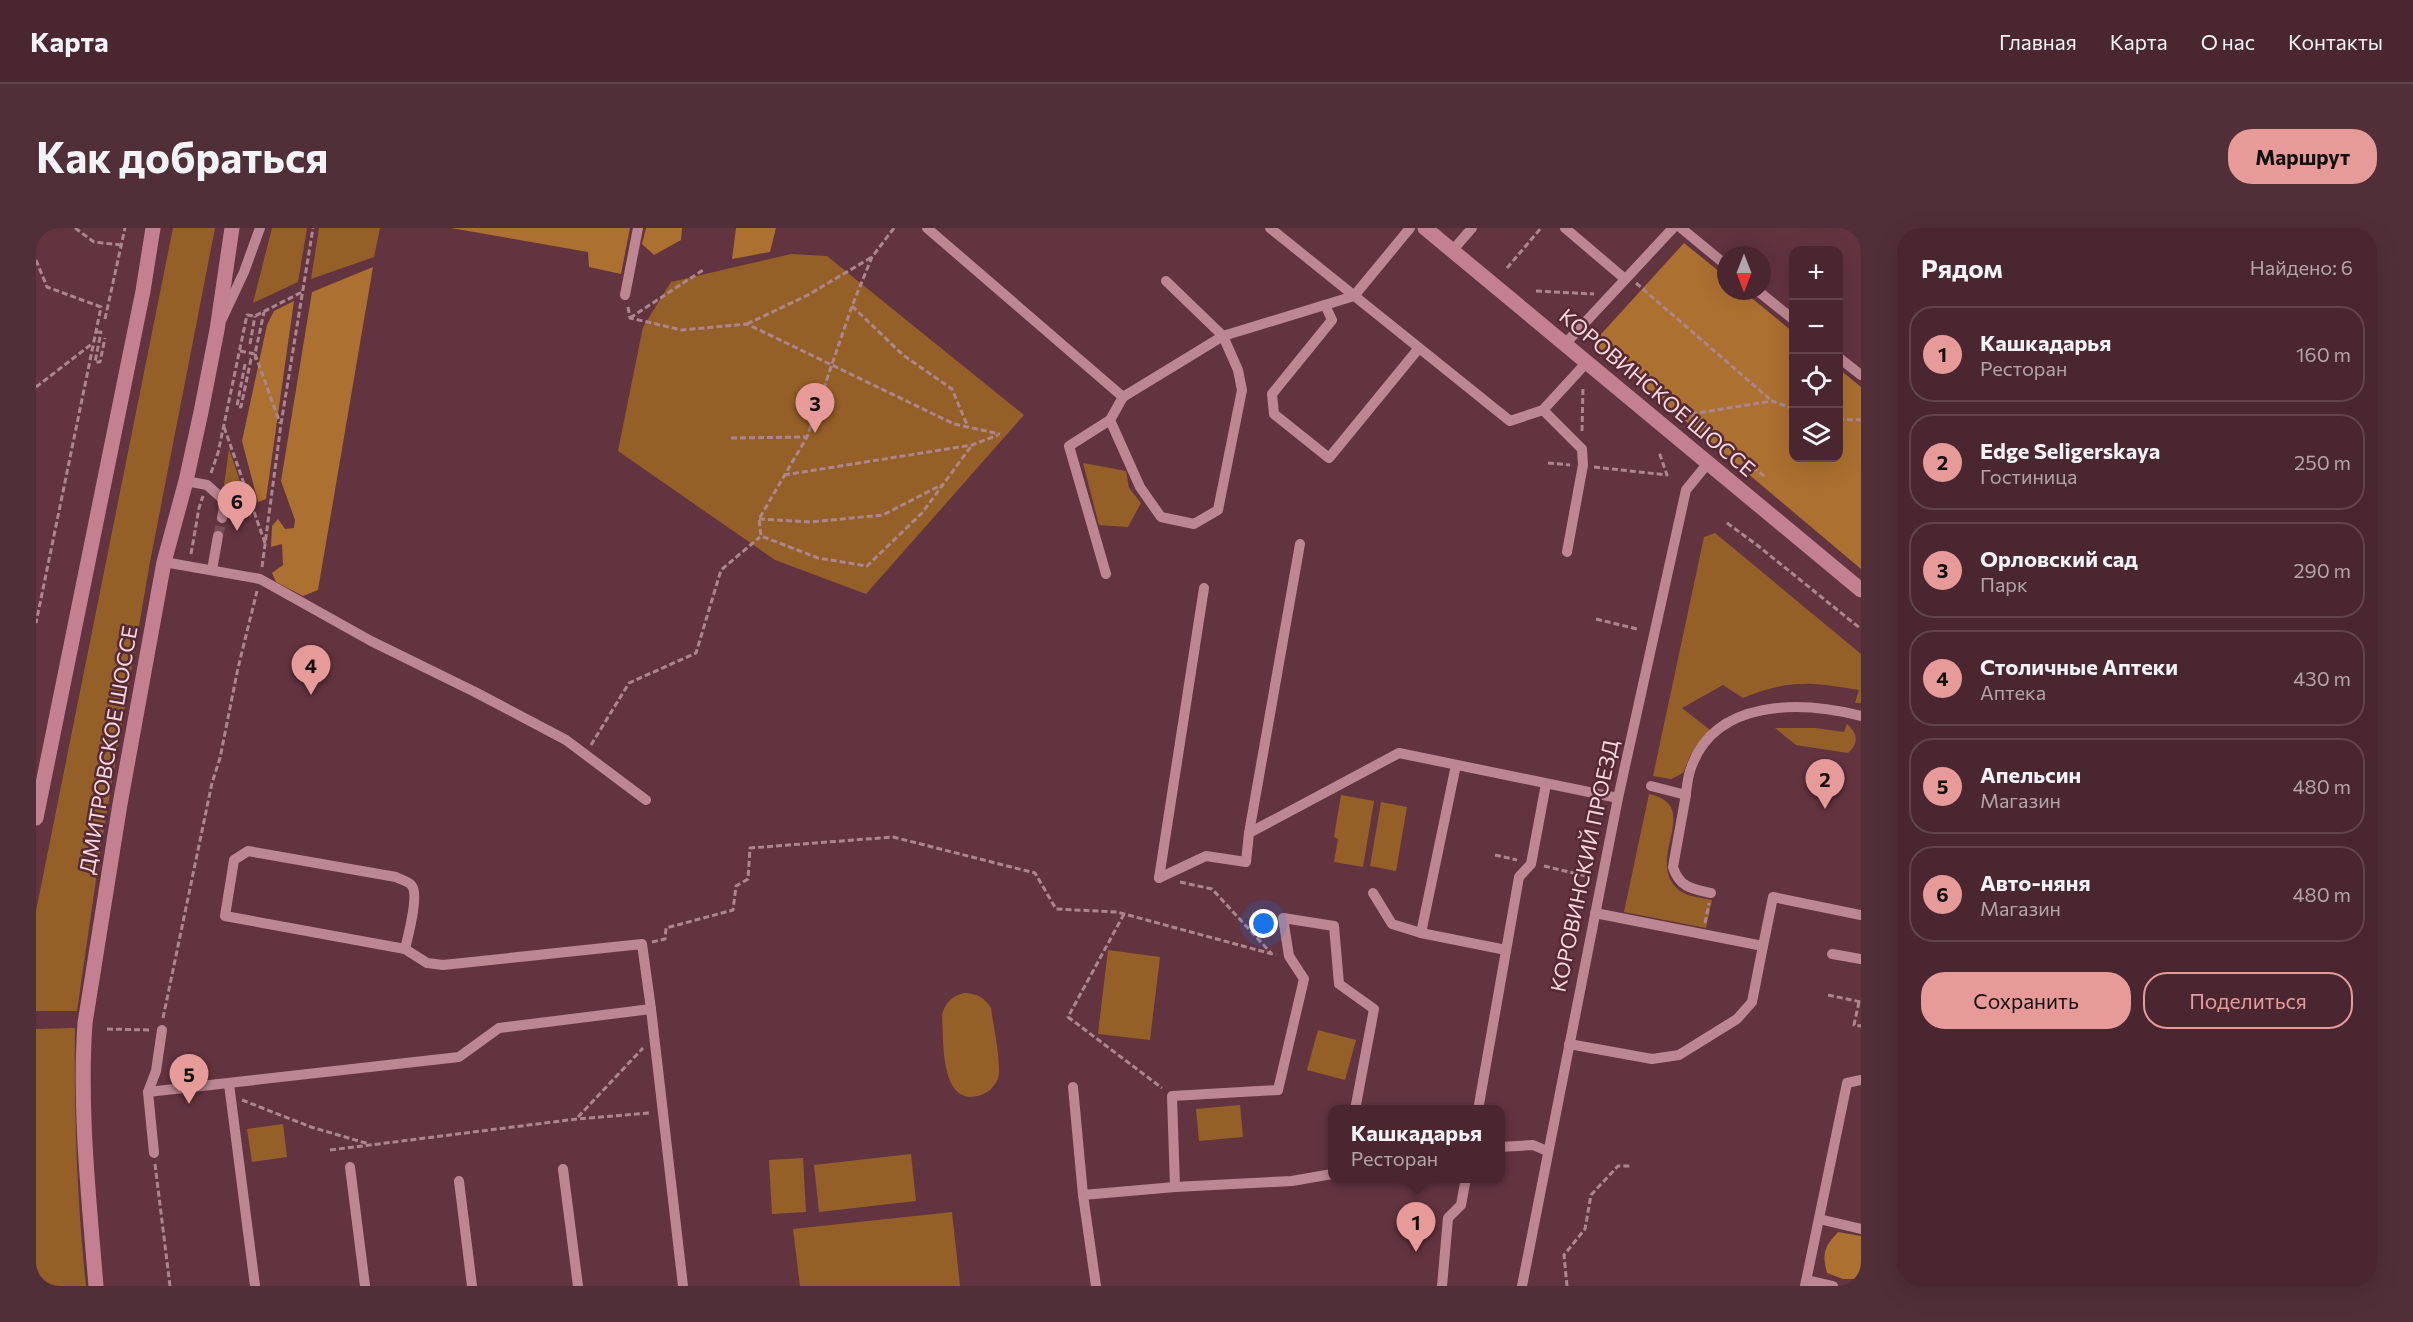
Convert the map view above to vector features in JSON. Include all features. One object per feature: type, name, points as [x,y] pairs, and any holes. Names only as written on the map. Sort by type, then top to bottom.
[{"type":"main road","points":[[36,818],[143,291],[153,228]]},
{"type":"main road","name":"ДМИТРОВСКОЕ ШОССЕ","points":[[96,1286],[88,1186],[82,1058],[85,1023],[120,804],[164,562],[186,482],[218,330],[232,228]]},
{"type":"main road","name":"КОРОВИНСКОЕ ШОССЕ","points":[[1425,228],[1861,590]]},
{"type":"street","points":[[218,330],[244,272],[260,228]]},
{"type":"street","points":[[625,295],[638,228]]},
{"type":"street","points":[[927,228],[1123,397]]},
{"type":"street","points":[[1270,228],[1509,421],[1543,410],[1587,362]]},
{"type":"street","points":[[1106,574],[1069,446],[1110,420],[1123,397],[1223,336],[1354,296],[1410,228]]},
{"type":"street","points":[[1452,251],[1472,228]]},
{"type":"street","points":[[1565,228],[1626,278]]},
{"type":"street","points":[[1565,344],[1673,228]]},
{"type":"street","points":[[1681,228],[1717,258]]},
{"type":"street","points":[[1110,420],[1140,486],[1161,517],[1194,524],[1218,510],[1242,390],[1238,370],[1223,336],[1166,281]]},
{"type":"street","points":[[1769,300],[1789,316]]},
{"type":"street","points":[[1325,305],[1332,320],[1272,394],[1274,414],[1329,458],[1419,348]]},
{"type":"street","points":[[1843,360],[1861,375]]},
{"type":"street","points":[[1543,410],[1582,449],[1583,465],[1567,552]]},
{"type":"street","name":"КОРОВИНСКИЙ ПРОЕЗД","points":[[1522,1286],[1618,798],[1686,490],[1708,463]]},
{"type":"street","points":[[186,482],[207,486],[225,501],[222,518]]},
{"type":"street","points":[[212,570],[218,536]]},
{"type":"street","points":[[1159,878],[1206,856],[1246,862],[1249,833],[1300,544]]},
{"type":"street","points":[[164,562],[260,579],[371,641],[559,737],[646,800]]},
{"type":"street","points":[[1159,878],[1204,588]]},
{"type":"street","points":[[1711,893],[1688,888],[1677,879],[1673,867],[1690,769],[1712,734],[1734,718],[1756,711],[1794,707],[1838,710],[1861,716]]},
{"type":"street","points":[[1249,833],[1399,753],[1618,798]]},
{"type":"street","points":[[1421,933],[1455,765]]},
{"type":"street","points":[[1479,1105],[1519,877],[1532,864],[1546,784]]},
{"type":"street","points":[[1651,786],[1686,795]]},
{"type":"street","points":[[405,949],[415,890],[411,884],[396,877],[248,851],[234,860],[225,916],[405,949],[427,963],[443,965],[642,944],[664,1112],[683,1286]]},
{"type":"street","points":[[1373,893],[1392,924],[1421,933],[1506,950]]},
{"type":"street","points":[[1569,1044],[1652,1059],[1679,1055],[1737,1019],[1752,1002],[1773,897],[1861,915]]},
{"type":"street","points":[[1595,913],[1763,946]]},
{"type":"street","points":[[1175,1186],[1172,1096],[1278,1090],[1304,979],[1289,956],[1283,918],[1334,926],[1339,984],[1374,1009],[1356,1105]]},
{"type":"street","points":[[1832,954],[1861,959]]},
{"type":"street","points":[[148,1092],[459,1057],[499,1028],[651,1010]]},
{"type":"street","points":[[154,1153],[148,1092],[156,1071],[162,1030]]},
{"type":"street","points":[[1833,1286],[1806,1283],[1847,1083],[1861,1080]]},
{"type":"street","points":[[229,1084],[255,1286]]},
{"type":"street","points":[[1073,1087],[1083,1195],[1096,1286]]},
{"type":"street","points":[[1505,1147],[1533,1145],[1547,1151]]},
{"type":"street","points":[[350,1167],[365,1286]]},
{"type":"street","points":[[563,1169],[578,1286]]},
{"type":"street","points":[[1083,1195],[1175,1186],[1292,1181],[1328,1175]]},
{"type":"street","points":[[459,1181],[472,1286]]},
{"type":"street","points":[[1442,1286],[1448,1218],[1461,1205],[1465,1183]]},
{"type":"street","points":[[1819,1219],[1861,1229]]},
{"type":"path","points":[[75,228],[94,242],[121,245]]},
{"type":"path","points":[[105,319],[124,228]]},
{"type":"path","points":[[108,1029],[162,1030],[165,1005],[210,795],[260,579],[281,424],[313,228]]},
{"type":"path","points":[[761,536],[759,519],[807,437],[852,306],[872,257],[894,228]]},
{"type":"path","points":[[1507,268],[1541,228]]},
{"type":"path","points":[[630,318],[682,330],[747,324],[808,295],[872,257]]},
{"type":"path","points":[[36,263],[47,287],[101,307],[36,623]]},
{"type":"path","points":[[630,318],[703,270]]},
{"type":"path","points":[[1626,278],[1772,401],[1791,408]]},
{"type":"path","points":[[1536,291],[1610,295]]},
{"type":"path","points":[[266,544],[224,425],[247,315],[255,316],[302,292]]},
{"type":"path","points":[[625,295],[630,318]]},
{"type":"path","points":[[852,306],[903,355],[952,389],[968,427]]},
{"type":"path","points":[[264,312],[255,356],[281,424]]},
{"type":"path","points":[[250,344],[255,316]]},
{"type":"path","points":[[747,324],[954,424],[1000,434],[972,446],[783,476]]},
{"type":"path","points":[[97,325],[104,327]]},
{"type":"path","points":[[96,332],[101,332],[95,362],[99,362],[105,338]]},
{"type":"path","points":[[36,387],[93,343]]},
{"type":"path","points":[[239,351],[255,356]]},
{"type":"path","points":[[245,364],[237,406],[241,407],[251,359],[255,356]]},
{"type":"path","points":[[1582,449],[1583,387]]},
{"type":"path","points":[[1765,477],[1691,414],[1772,401]]},
{"type":"path","points":[[1843,419],[1861,420]]},
{"type":"path","points":[[731,438],[807,437]]},
{"type":"path","points":[[761,536],[818,558],[867,566],[922,513],[972,446]]},
{"type":"path","points":[[1548,463],[1667,475],[1659,452]]},
{"type":"path","points":[[759,519],[811,522],[883,515],[944,484]]},
{"type":"path","points":[[1727,523],[1861,629]]},
{"type":"path","points":[[585,754],[629,683],[696,653],[721,570],[761,536]]},
{"type":"path","points":[[1596,619],[1637,629]]},
{"type":"path","points":[[642,944],[665,939],[666,928],[733,910],[736,886],[748,879],[750,848],[893,837],[1035,873],[1056,909],[1124,914],[1272,954],[1289,956]]},
{"type":"path","points":[[1159,878],[1212,889],[1272,954]]},
{"type":"path","points":[[1702,934],[1711,893]]},
{"type":"path","points":[[1124,914],[1068,1017],[1172,1096]]},
{"type":"path","points":[[1828,995],[1860,1002],[1854,1025],[1861,1026]]},
{"type":"path","points":[[577,1119],[654,1036]]},
{"type":"path","points":[[231,1096],[311,1127],[371,1145]]},
{"type":"path","points":[[330,1150],[577,1119],[664,1112]]},
{"type":"path","points":[[154,1153],[170,1286]]},
{"type":"path","points":[[1567,1286],[1564,1255],[1585,1229],[1591,1195],[1618,1166],[1632,1166]]},
{"type":"shaded area","points":[[173,228],[215,228],[150,562],[100,852],[77,1011],[36,1011],[36,911]]},
{"type":"shaded area","points":[[272,228],[307,228],[298,282],[253,303]]},
{"type":"shaded area","points":[[319,228],[380,228],[374,257],[311,279]]},
{"type":"shaded area","points":[[451,228],[630,228],[621,274],[589,267],[588,252]]},
{"type":"shaded area","points":[[646,228],[682,228],[681,240],[654,255],[642,244]]},
{"type":"shaded area","points":[[736,228],[776,228],[770,252],[732,259]]},
{"type":"shaded area","points":[[1684,243],[1717,270],[1717,300],[1754,300],[1789,329],[1789,462],[1843,462],[1843,372],[1861,387],[1861,569],[1593,343]]},
{"type":"shaded area","points":[[791,254],[827,256],[1024,415],[866,594],[775,560],[618,451],[643,327],[671,282]]},
{"type":"shaded area","points":[[373,267],[318,590],[303,596],[276,582],[272,573],[283,565],[282,544],[271,547],[272,526],[278,519],[285,529],[294,528],[295,520],[281,481],[312,292]]},
{"type":"shaded area","points":[[294,301],[266,499],[258,502],[242,441],[267,325],[274,311]]},
{"type":"shaded area","points":[[229,449],[252,517],[245,515],[224,485]]},
{"type":"shaded area","points":[[1083,463],[1126,471],[1129,488],[1141,503],[1128,527],[1099,525]]},
{"type":"shaded area","points":[[1715,533],[1861,654],[1861,703],[1855,703],[1859,690],[1827,685],[1787,685],[1743,698],[1723,685],[1682,708],[1710,730],[1691,754],[1683,773],[1671,779],[1653,776],[1704,537]]},
{"type":"shaded area","points":[[1847,724],[1856,739],[1848,753],[1796,745],[1775,728],[1816,728],[1844,732]]},
{"type":"shaded area","points":[[1649,794],[1665,800],[1672,810],[1673,822],[1667,865],[1670,879],[1684,893],[1712,900],[1706,928],[1624,912]]},
{"type":"shaded area","points":[[1341,795],[1374,801],[1363,867],[1334,862],[1338,839],[1334,837]]},
{"type":"shaded area","points":[[1381,802],[1407,807],[1396,871],[1370,866]]},
{"type":"shaded area","points":[[1108,950],[1160,957],[1150,1040],[1098,1034]]},
{"type":"shaded area","points":[[964,993],[980,997],[991,1008],[997,1044],[998,1078],[990,1090],[978,1096],[965,1096],[956,1090],[946,1068],[942,1015],[950,1001]]},
{"type":"shaded area","points":[[75,1028],[77,1157],[86,1286],[36,1286],[36,1029]]},
{"type":"shaded area","points":[[1318,1030],[1356,1040],[1345,1080],[1307,1070]]},
{"type":"shaded area","points":[[1240,1105],[1243,1137],[1199,1141],[1196,1109]]},
{"type":"shaded area","points":[[283,1124],[287,1157],[252,1162],[247,1129]]},
{"type":"shaded area","points":[[911,1154],[916,1201],[819,1212],[814,1165]]},
{"type":"shaded area","points":[[803,1158],[806,1212],[772,1214],[769,1160]]},
{"type":"shaded area","points":[[952,1212],[960,1286],[800,1286],[793,1229]]},
{"type":"shaded area","points":[[1838,1232],[1861,1236],[1861,1279],[1843,1279],[1827,1273],[1825,1251]]},
{"type":"tunnel","points":[[218,536],[222,518]]},
{"type":"place","name":"Орловский сад","points":[[815,433]]},
{"type":"place","name":"Авто-няня","points":[[237,531]]},
{"type":"place","name":"Столичные Аптеки","points":[[311,695]]},
{"type":"place","name":"Edge Seligerskaya","points":[[1825,809]]},
{"type":"place","name":"Апельсин","points":[[189,1104]]},
{"type":"place","name":"Кашкадарья","points":[[1416,1252]]}]
